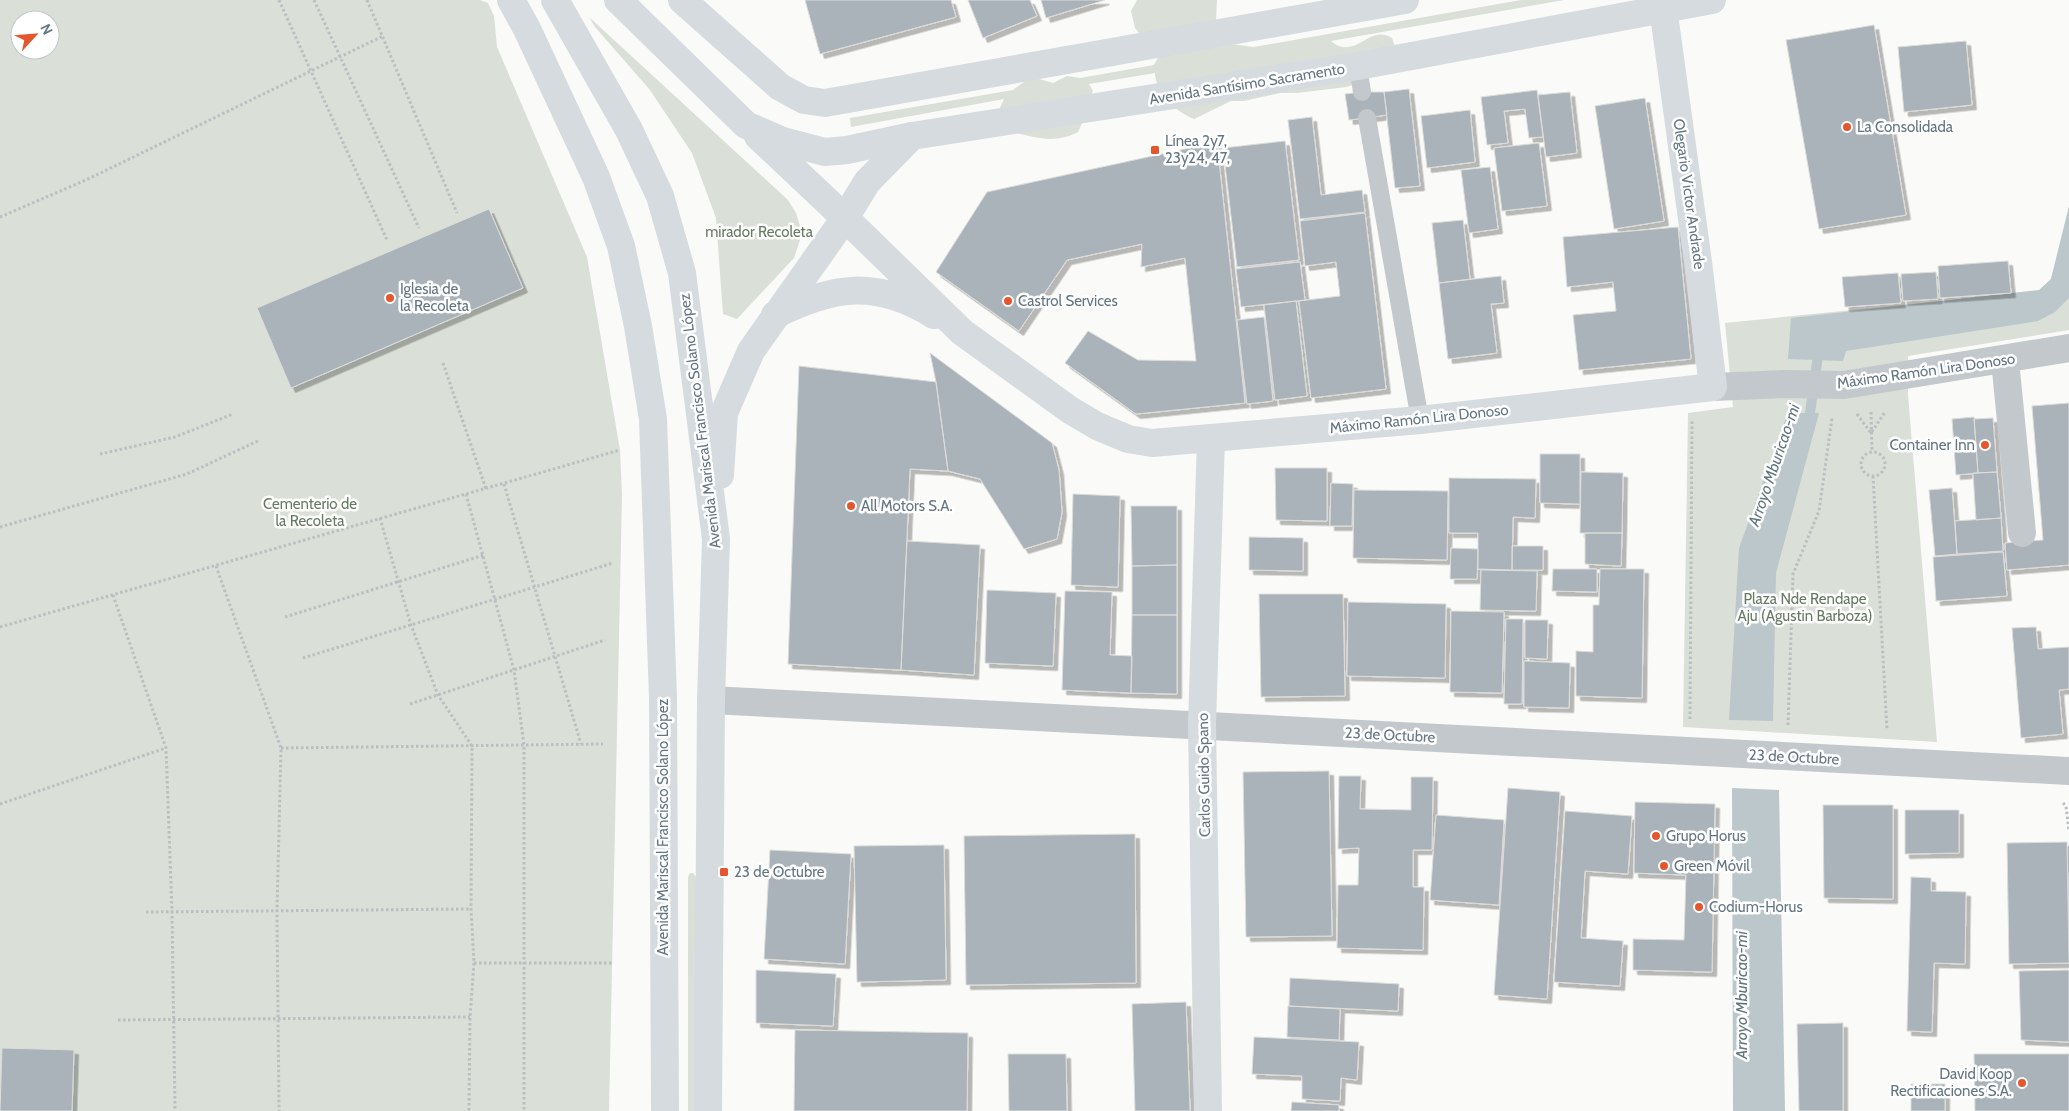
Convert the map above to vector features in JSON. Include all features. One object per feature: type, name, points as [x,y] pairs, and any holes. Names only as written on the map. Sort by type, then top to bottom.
[{"type":"main road","name":"Avenida Mariscal Francisco Solano López","points":[[511,0],[527,29],[596,177],[620,246],[638,326],[652,419],[663,697],[665,1111]]},
{"type":"main road","name":"Avenida Mariscal Francisco Solano López","points":[[555,0],[629,130],[660,196],[682,273],[716,539],[711,700],[708,1111]]},
{"type":"main road","points":[[618,0],[746,125]]},
{"type":"main road","points":[[682,0],[780,87],[804,100],[826,103],[1405,0]]},
{"type":"main road","name":"Avenida Santísimo Sacramento","points":[[746,125],[782,141],[825,152],[847,150],[912,136],[1360,79],[1662,5],[1712,0]]},
{"type":"main road","name":"Olegario Victor Andrade","points":[[1662,5],[1698,262],[1713,387]]},
{"type":"main road","name":"Máximo Ramón Lira Donoso","points":[[746,125],[962,332],[1070,410],[1128,439],[1152,443],[1420,420],[1713,387]]},
{"type":"main road","points":[[716,539],[724,413],[752,351],[775,315],[845,218],[867,182],[912,136]]},
{"type":"main road","points":[[775,315],[804,300],[838,291],[873,290],[913,302],[962,332]]},
{"type":"main road","name":"Carlos Guido Spano","points":[[1208,1111],[1202,725],[1211,438]]},
{"type":"street","name":"Máximo Ramón Lira Donoso","points":[[1713,387],[1785,384],[1843,400],[2005,360],[2069,348]]},
{"type":"street","points":[[2005,360],[2022,533]]},
{"type":"street","name":"23 de Octubre","points":[[711,700],[2069,770]]},
{"type":"lane","points":[[1367,118],[1420,420]]},
{"type":"path","points":[[279,0],[387,240]]},
{"type":"path","points":[[314,0],[419,228]]},
{"type":"path","points":[[367,0],[457,213]]},
{"type":"path","points":[[0,217],[86,180],[383,36]]},
{"type":"path","points":[[443,363],[486,489]]},
{"type":"path","points":[[1843,400],[1872,433]]},
{"type":"path","points":[[1788,728],[1793,574],[1819,511],[1843,400]]},
{"type":"path","points":[[1870,404],[1872,452]]},
{"type":"path","points":[[1872,433],[1887,409]]},
{"type":"path","points":[[100,454],[175,437],[233,414]]},
{"type":"path","points":[[1690,723],[1692,415]]},
{"type":"path","points":[[0,527],[187,474],[260,440]]},
{"type":"path","points":[[0,627],[620,450]]},
{"type":"path","points":[[1872,452],[1883,456],[1885,463],[1883,470],[1874,476],[1866,473],[1862,466],[1865,455],[1872,452]]},
{"type":"path","points":[[1874,476],[1887,734]]},
{"type":"path","points":[[504,484],[581,744]]},
{"type":"path","points":[[466,494],[514,670],[524,745],[524,1111]]},
{"type":"path","points":[[380,518],[411,625],[438,695],[472,746],[471,909],[474,963],[470,1016],[469,1111]]},
{"type":"path","points":[[285,617],[484,555]]},
{"type":"path","points":[[303,658],[613,563]]},
{"type":"path","points":[[216,566],[281,748],[278,911],[279,1111]]},
{"type":"path","points":[[113,595],[166,748],[172,912],[175,1111]]},
{"type":"path","points":[[410,704],[604,640]]},
{"type":"path","points":[[281,748],[603,744]]},
{"type":"path","points":[[0,804],[166,748]]},
{"type":"path","points":[[2066,806],[2069,831]]},
{"type":"path","points":[[146,912],[471,909]]},
{"type":"path","points":[[474,963],[613,963]]},
{"type":"path","points":[[118,1020],[470,1016]]},
{"type":"green space","name":"Cementerio de la Recoleta","points":[[0,0],[480,0],[488,3],[494,16],[497,47],[587,257],[620,450],[622,495],[609,1111],[0,1111]]},
{"type":"green space","points":[[1137,0],[1217,0],[1216,20],[1224,43],[1254,47],[1521,0],[1564,0],[1331,41],[1340,46],[1347,47],[1376,35],[1384,35],[1392,38],[1395,47],[1363,82],[1346,87],[1297,93],[1280,93],[1244,101],[1231,101],[1194,119],[1187,116],[1168,101],[1159,88],[1155,73],[1089,84],[1093,91],[1078,132],[1059,138],[1042,138],[1005,131],[997,114],[1004,99],[851,127],[850,118],[1013,90],[1028,79],[1039,79],[1053,83],[1067,76],[1080,78],[1154,65],[1161,52],[1148,35],[1139,33],[1135,28],[1131,11]]},
{"type":"green space","name":"mirador Recoleta","points":[[589,17],[788,200],[796,213],[800,226],[800,240],[794,258],[737,319],[723,314],[716,218],[692,153],[650,90],[595,27]]},
{"type":"green space","name":"Plaza Nde Rendape Aju (Agustin Barboza)","points":[[2069,237],[2069,330],[1908,356],[1908,395],[1937,742],[1683,727],[1688,413],[1733,407],[1725,323],[2039,291],[2051,279],[2061,240]]},
{"type":"green space","points":[[690,873],[693,873],[696,877],[697,1111],[688,1111],[688,877]]},
{"type":"water","points":[[2069,206],[2069,298],[2055,312],[2038,321],[1846,351],[1843,361],[1788,359],[1791,318],[2039,290],[2051,279]]},
{"type":"water","points":[[1788,413],[1819,413],[1776,573],[1773,721],[1729,720],[1739,548]]},
{"type":"water","points":[[1732,788],[1779,790],[1785,1111],[1733,1111]]},
{"type":"building","points":[[805,0],[951,0],[956,17],[820,54]]},
{"type":"building","points":[[968,0],[1030,0],[1037,16],[983,38]]},
{"type":"building","points":[[1041,0],[1105,0],[1046,18]]},
{"type":"building","points":[[1874,25],[1906,215],[1819,229],[1786,40]]},
{"type":"building","points":[[1966,41],[1972,105],[1904,112],[1898,47]]},
{"type":"building","points":[[1409,89],[1420,186],[1395,188],[1384,92]]},
{"type":"building","points":[[1537,90],[1543,137],[1529,138],[1525,109],[1504,111],[1508,143],[1487,145],[1481,97]]},
{"type":"building","points":[[1384,92],[1387,115],[1349,120],[1345,94]]},
{"type":"building","points":[[1570,92],[1577,153],[1546,157],[1538,95]]},
{"type":"building","points":[[1645,98],[1664,221],[1614,229],[1595,106]]},
{"type":"building","points":[[1470,110],[1475,162],[1427,168],[1421,116]]},
{"type":"building","points":[[1312,117],[1321,195],[1362,190],[1365,212],[1300,219],[1288,120]]},
{"type":"building","points":[[1285,141],[1299,260],[1237,267],[1223,148]]},
{"type":"building","name":"Castrol Services","points":[[1217,142],[1245,403],[1136,414],[1065,363],[1088,331],[1138,360],[1196,361],[1185,258],[1141,267],[1142,244],[1067,260],[1019,331],[936,272],[987,192]]},
{"type":"building","points":[[1539,143],[1547,206],[1502,211],[1494,148]]},
{"type":"building","points":[[1490,167],[1498,229],[1469,233],[1461,170]]},
{"type":"building","name":"Iglesia de la Recoleta","points":[[489,209],[523,288],[291,388],[257,308]]},
{"type":"building","points":[[1365,213],[1386,389],[1311,398],[1299,301],[1340,296],[1336,262],[1305,266],[1300,221]]},
{"type":"building","points":[[1463,220],[1470,279],[1439,283],[1432,223]]},
{"type":"building","points":[[1678,227],[1691,359],[1579,370],[1573,315],[1616,311],[1613,282],[1567,287],[1563,237]]},
{"type":"building","points":[[2008,261],[2011,293],[1940,298],[1938,266]]},
{"type":"building","points":[[1300,262],[1305,300],[1241,307],[1236,269]]},
{"type":"building","points":[[1936,272],[1938,299],[1903,301],[1901,274]]},
{"type":"building","points":[[1898,273],[1901,303],[1845,307],[1842,277]]},
{"type":"building","points":[[1501,276],[1504,303],[1491,304],[1497,353],[1448,359],[1439,283]]},
{"type":"building","points":[[1296,301],[1307,396],[1275,400],[1264,305]]},
{"type":"building","points":[[1264,317],[1273,401],[1247,404],[1237,320]]},
{"type":"building","points":[[930,353],[1052,443],[1059,470],[1062,512],[1057,539],[1024,549],[980,479],[948,471],[936,382]]},
{"type":"building","name":"All Motors S.A.","points":[[799,366],[936,382],[948,471],[910,469],[901,670],[788,664]]},
{"type":"building","points":[[2069,403],[2069,565],[2007,570],[2005,543],[2043,540],[2032,406]]},
{"type":"building","points":[[1974,417],[1978,473],[1956,475],[1952,419]]},
{"type":"building","name":"Container Inn","points":[[1993,418],[1997,472],[1978,473],[1974,419]]},
{"type":"building","points":[[1540,454],[1580,454],[1580,504],[1540,503]]},
{"type":"building","points":[[1275,468],[1327,468],[1327,521],[1276,520]]},
{"type":"building","points":[[1581,472],[1623,473],[1622,533],[1580,533]]},
{"type":"building","points":[[1997,472],[2001,518],[1976,520],[1973,473]]},
{"type":"building","points":[[1449,478],[1536,479],[1535,518],[1513,517],[1512,570],[1478,569],[1478,533],[1449,533]]},
{"type":"building","points":[[1331,483],[1353,484],[1352,526],[1330,526]]},
{"type":"building","points":[[1952,488],[1957,554],[1935,556],[1929,490]]},
{"type":"building","points":[[1354,490],[1448,491],[1447,560],[1353,558]]},
{"type":"building","points":[[1073,494],[1120,496],[1118,587],[1071,585]]},
{"type":"building","points":[[1131,506],[1177,506],[1177,565],[1132,566]]},
{"type":"building","points":[[2001,518],[2003,551],[1957,554],[1955,521]]},
{"type":"building","points":[[1585,533],[1622,533],[1621,566],[1585,564]]},
{"type":"building","points":[[1249,537],[1303,538],[1303,571],[1249,570]]},
{"type":"building","points":[[907,541],[980,545],[974,675],[901,670]]},
{"type":"building","points":[[1512,546],[1543,546],[1543,570],[1512,570]]},
{"type":"building","points":[[1451,548],[1478,549],[1477,579],[1450,579]]},
{"type":"building","points":[[2003,552],[2007,596],[1936,601],[1933,557]]},
{"type":"building","points":[[1177,565],[1177,615],[1132,615],[1132,566]]},
{"type":"building","points":[[1553,569],[1597,569],[1597,592],[1552,591]]},
{"type":"building","points":[[1600,569],[1644,569],[1642,698],[1576,696],[1576,651],[1593,652],[1593,605],[1599,605]]},
{"type":"building","points":[[1481,570],[1537,571],[1536,611],[1480,610]]},
{"type":"building","points":[[987,590],[1056,593],[1053,666],[985,663]]},
{"type":"building","points":[[1065,591],[1112,592],[1110,655],[1132,656],[1131,693],[1062,690]]},
{"type":"building","points":[[1259,594],[1343,594],[1345,696],[1261,697]]},
{"type":"building","points":[[1348,602],[1446,604],[1445,678],[1347,676]]},
{"type":"building","points":[[1451,611],[1504,612],[1502,693],[1450,692]]},
{"type":"building","points":[[1132,615],[1177,615],[1177,694],[1131,693]]},
{"type":"building","points":[[1506,619],[1523,619],[1522,704],[1504,704]]},
{"type":"building","points":[[1525,620],[1548,620],[1547,659],[1525,658]]},
{"type":"building","points":[[2036,627],[2038,649],[2069,647],[2069,689],[2059,690],[2063,734],[2021,738],[2012,628]]},
{"type":"building","points":[[1524,661],[1570,663],[1569,708],[1524,707]]},
{"type":"building","points":[[1329,771],[1332,936],[1246,937],[1243,772]]},
{"type":"building","points":[[1339,776],[1361,776],[1360,809],[1411,810],[1411,777],[1433,777],[1432,850],[1413,850],[1413,887],[1424,887],[1423,950],[1337,948],[1338,885],[1358,885],[1359,848],[1338,849]]},
{"type":"building","points":[[1508,788],[1560,792],[1547,999],[1494,995]]},
{"type":"building","name":"Codium-Horus","points":[[1635,802],[1715,804],[1712,972],[1633,970],[1633,939],[1684,940],[1686,875],[1634,873]]},
{"type":"building","points":[[1823,805],[1893,805],[1893,899],[1824,898]]},
{"type":"building","points":[[1905,810],[1959,810],[1959,853],[1905,854]]},
{"type":"building","points":[[1565,811],[1632,816],[1628,874],[1585,871],[1581,938],[1623,941],[1620,986],[1554,982]]},
{"type":"building","points":[[1436,815],[1504,820],[1499,905],[1430,900]]},
{"type":"building","points":[[1135,834],[1136,983],[966,985],[964,836]]},
{"type":"building","points":[[2067,842],[2069,963],[2009,964],[2007,843]]},
{"type":"building","points":[[944,845],[946,980],[857,982],[854,846]]},
{"type":"building","points":[[770,850],[851,854],[845,964],[764,959]]},
{"type":"building","points":[[1911,877],[1931,878],[1931,891],[1966,892],[1965,964],[1934,963],[1932,1032],[1907,1031]]},
{"type":"building","points":[[756,970],[836,974],[833,1026],[756,1023]]},
{"type":"building","points":[[2069,970],[2069,1042],[2021,1040],[2019,971]]},
{"type":"building","points":[[1290,978],[1399,984],[1398,1011],[1289,1006]]},
{"type":"building","points":[[1186,1002],[1190,1111],[1135,1111],[1132,1004]]},
{"type":"building","points":[[1288,1006],[1340,1009],[1339,1040],[1287,1037]]},
{"type":"building","points":[[1843,1023],[1843,1111],[1799,1111],[1797,1024]]},
{"type":"building","points":[[795,1030],[968,1033],[967,1111],[794,1111]]},
{"type":"building","points":[[1254,1037],[1359,1042],[1357,1080],[1341,1078],[1340,1101],[1302,1099],[1302,1076],[1252,1074]]},
{"type":"building","points":[[2,1048],[74,1050],[72,1111],[0,1111]]},
{"type":"building","points":[[1008,1054],[1066,1054],[1067,1111],[1009,1111]]},
{"type":"building","name":"David Koop Rectificaciones S.A.","points":[[1974,1054],[2069,1054],[2069,1111],[1975,1111]]},
{"type":"building","points":[[1911,1084],[1945,1084],[1945,1111],[1911,1111]]},
{"type":"building","points":[[1292,1102],[1339,1105],[1339,1111],[1291,1111]]},
{"type":"waterway","name":"Arroyo Mburicao-mi","points":[[1806,425],[1810,413],[1819,348]]},
{"type":"place","name":"La Consolidada","points":[[1847,127]]},
{"type":"place","name":"Línea 2y7, 23y24, 47,","points":[[1155,150]]},
{"type":"place","name":"Iglesia de la Recoleta","points":[[390,298]]},
{"type":"place","name":"Castrol Services","points":[[1008,301]]},
{"type":"place","name":"Container Inn","points":[[1985,445]]},
{"type":"place","name":"All Motors S.A.","points":[[851,506]]},
{"type":"place","name":"Grupo Horus","points":[[1656,836]]},
{"type":"place","name":"Green Móvil","points":[[1664,866]]},
{"type":"place","name":"23 de Octubre","points":[[724,872]]},
{"type":"place","name":"Codium-Horus","points":[[1699,907]]},
{"type":"place","name":"David Koop Rectificaciones S.A.","points":[[2022,1083]]}]
